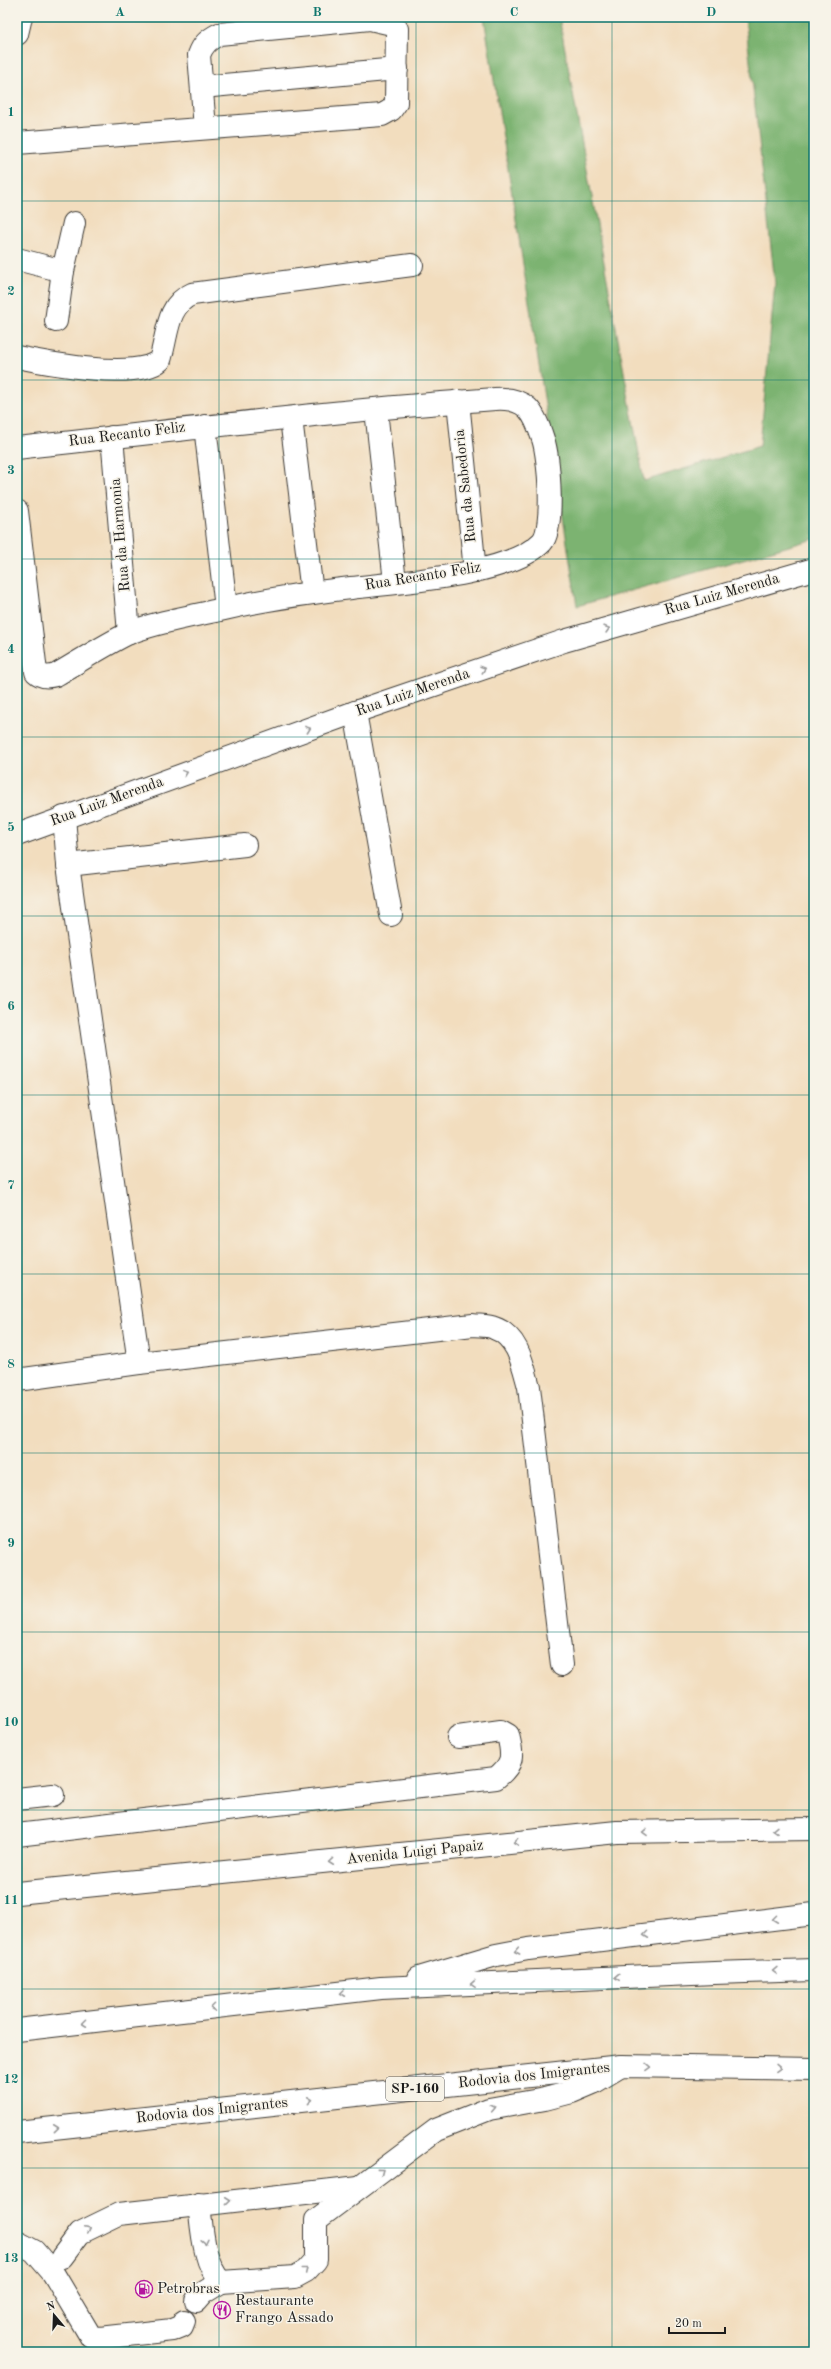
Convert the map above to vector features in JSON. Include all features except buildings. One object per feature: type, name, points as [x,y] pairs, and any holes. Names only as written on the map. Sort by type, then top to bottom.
[{"type":"main road","points":[[17,34],[21,17]]},
{"type":"main road","points":[[17,142],[382,115],[391,110],[396,103],[397,29],[392,24],[370,19],[219,34],[208,40],[202,47],[199,55],[205,128]]},
{"type":"main road","points":[[202,87],[397,69]]},
{"type":"main road","points":[[56,321],[63,271],[74,223]]},
{"type":"main road","points":[[17,259],[63,271]]},
{"type":"main road","points":[[17,357],[104,369],[148,367],[160,360],[174,307],[183,298],[192,294],[412,265]]},
{"type":"main road","name":"Rua Recanto Feliz","points":[[17,448],[205,426],[506,398],[518,400],[530,410],[538,425],[544,444],[551,513],[549,528],[545,539],[534,548],[514,558],[475,571],[312,593],[226,608],[129,633],[56,675],[49,676],[39,675],[36,672],[17,511]]},
{"type":"main road","name":"Rua da Sabedoria","points":[[458,402],[475,571]]},
{"type":"main road","points":[[376,410],[395,582]]},
{"type":"main road","points":[[291,418],[312,593]]},
{"type":"main road","points":[[205,426],[226,608]]},
{"type":"main road","name":"Rua da Harmonia","points":[[112,437],[129,633]]},
{"type":"main road","name":"Rua Luiz Merenda","points":[[17,835],[355,712],[564,641],[814,568]]},
{"type":"main road","points":[[355,712],[391,915]]},
{"type":"main road","points":[[64,817],[68,865],[139,1363]]},
{"type":"main road","points":[[68,865],[245,845]]},
{"type":"main road","points":[[17,1380],[139,1363],[472,1325],[494,1328],[509,1338],[519,1352],[529,1387],[562,1665]]},
{"type":"main road","points":[[17,1835],[496,1778],[508,1769],[512,1752],[508,1735],[501,1731],[458,1738]]},
{"type":"main road","points":[[17,1799],[53,1795]]},
{"type":"main road","name":"Avenida Luigi Papaiz","points":[[17,1893],[610,1832],[814,1829]]},
{"type":"main road","points":[[381,1988],[496,1955],[528,1949],[814,1914]]},
{"type":"main road","points":[[17,2030],[381,1988],[814,1970]]},
{"type":"main road","points":[[196,2301],[203,2292],[221,2282],[295,2277],[306,2271],[316,2260],[316,2220],[436,2130],[464,2117],[489,2108],[545,2100],[572,2092],[593,2083],[621,2066]]},
{"type":"main road","name":"Rodovia dos Imigrantes","points":[[17,2132],[621,2066],[814,2069]]},
{"type":"main road","points":[[62,2257],[80,2233],[119,2214],[360,2187]]},
{"type":"main road","points":[[198,2204],[205,2243],[216,2276],[221,2282]]},
{"type":"main road","points":[[26,2246],[53,2273],[71,2300],[91,2337],[100,2338],[172,2330],[182,2326],[184,2321]]},
{"type":"green space","points":[[484,17],[559,17],[644,481],[760,446],[775,283],[745,17],[814,17],[814,539],[577,606]]},
{"type":"place","name":"Petrobras","points":[[144,2289]]},
{"type":"place","name":"Restaurante Frango Assado","points":[[222,2310]]}]
